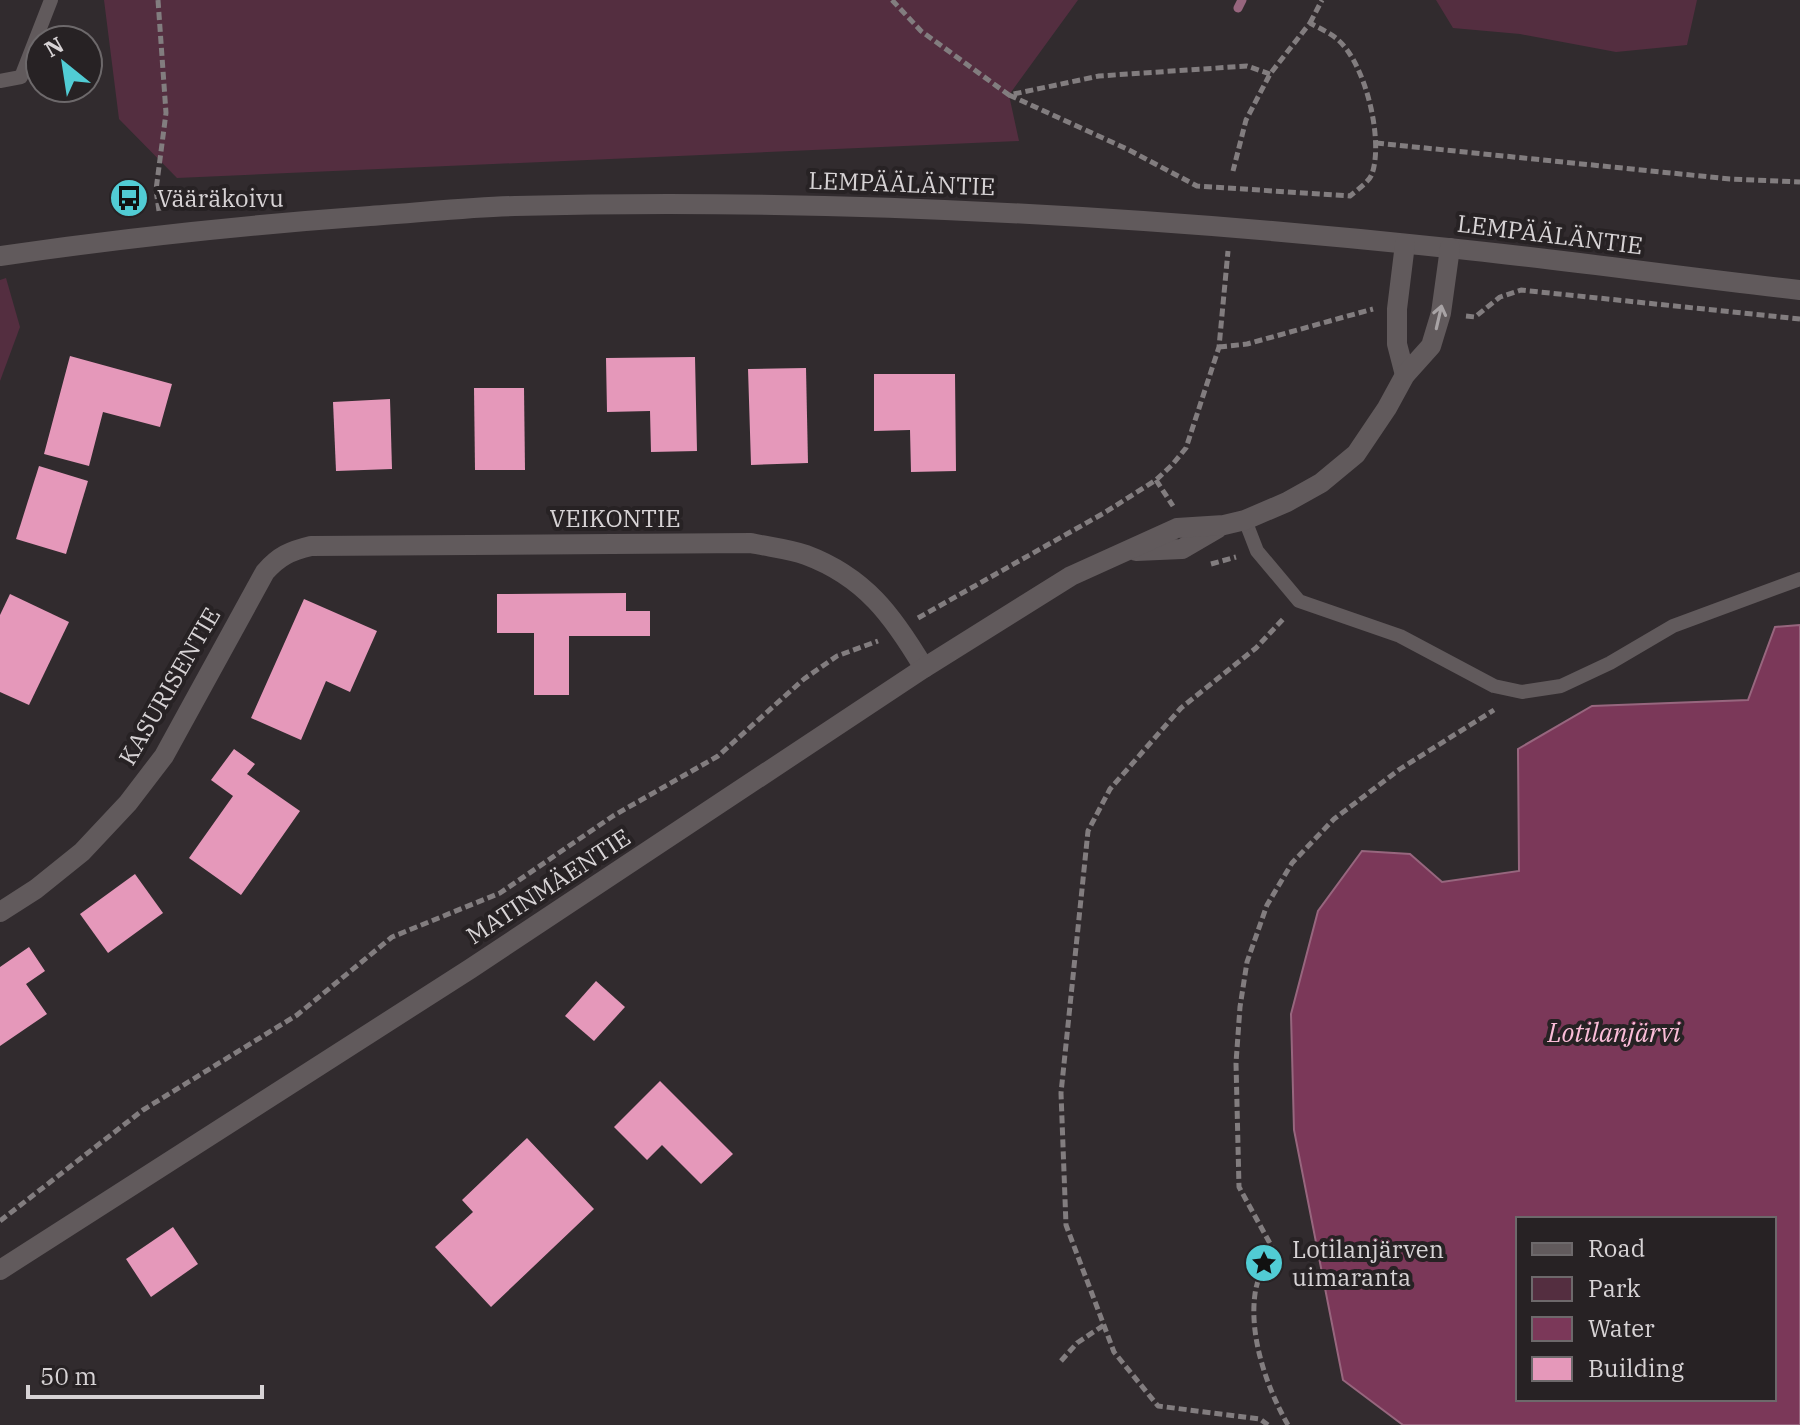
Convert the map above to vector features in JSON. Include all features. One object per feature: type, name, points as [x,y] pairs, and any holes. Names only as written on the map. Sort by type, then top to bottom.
[{"type":"street","name":"LEMPÄÄLÄNTIE","points":[[0,256],[284,223],[510,206],[681,204],[882,207],[1073,216],[1450,248],[1800,290]]},
{"type":"street","points":[[1405,244],[1397,309],[1397,344],[1405,375]]},
{"type":"street","name":"MATINMÄENTIE","points":[[0,1270],[470,969],[924,668],[1071,576],[1128,551],[1182,549],[1224,525],[1245,520],[1287,502],[1321,483],[1356,454],[1405,375],[1431,346],[1441,313],[1450,248]]},
{"type":"street","name":"VEIKONTIE","points":[[265,572],[275,560],[289,551],[311,546],[751,543],[804,554],[833,567],[876,598],[924,668]]},
{"type":"street","name":"KASURISENTIE","points":[[0,912],[36,889],[82,852],[128,803],[164,756],[265,572]]},
{"type":"lane","points":[[0,81],[21,77],[51,0]]},
{"type":"lane","points":[[1245,520],[1257,551],[1299,601],[1400,636],[1494,686],[1522,692],[1561,686],[1610,663],[1673,626],[1800,579]]},
{"type":"path","points":[[158,0],[166,113],[156,190],[163,235]]},
{"type":"path","points":[[892,0],[921,31],[1009,95],[1127,149],[1197,186],[1350,196],[1371,176],[1376,143],[1375,121],[1360,72],[1339,40],[1310,23]]},
{"type":"path","points":[[1233,171],[1246,120],[1270,74],[1310,23],[1322,0]]},
{"type":"path","points":[[1009,95],[1099,76],[1247,66],[1270,74]]},
{"type":"path","points":[[1376,143],[1730,179],[1800,182]]},
{"type":"path","points":[[0,1221],[143,1110],[297,1015],[392,937],[500,893],[613,816],[718,756],[804,679],[837,656],[876,642],[900,629],[1156,480],[1186,448],[1219,347],[1228,251]]},
{"type":"path","points":[[1441,313],[1475,317],[1500,297],[1521,290],[1800,319]]},
{"type":"path","points":[[1219,347],[1247,344],[1372,309],[1397,309]]},
{"type":"path","points":[[1268,1425],[1260,1419],[1158,1406],[1114,1352],[1066,1225],[1061,1093],[1088,831],[1110,789],[1181,708],[1256,648],[1299,601]]},
{"type":"path","points":[[1288,1425],[1273,1399],[1256,1336],[1255,1294],[1272,1247],[1239,1187],[1236,1063],[1247,962],[1267,905],[1285,874],[1334,819],[1400,769],[1522,692]]},
{"type":"path","points":[[1061,1361],[1077,1343],[1104,1325]]},
{"type":"green space","points":[[104,0],[1078,0],[1009,95],[1019,141],[177,178],[119,119]]},
{"type":"green space","points":[[1436,0],[1697,0],[1687,45],[1616,52],[1520,34],[1453,28]]},
{"type":"green space","points":[[6,278],[20,327],[0,381],[0,280]]},
{"type":"water","name":"Lotilanjärvi","points":[[1800,625],[1800,1425],[1403,1425],[1343,1380],[1294,1130],[1291,1014],[1318,911],[1362,851],[1410,854],[1442,882],[1519,871],[1518,749],[1592,706],[1748,700],[1775,627]]},
{"type":"building","points":[[70,356],[172,384],[160,427],[103,412],[89,466],[44,454]]},
{"type":"building","points":[[695,357],[697,451],[651,452],[650,411],[607,412],[606,358]]},
{"type":"building","points":[[806,368],[808,463],[751,465],[748,369]]},
{"type":"building","points":[[874,374],[955,374],[956,471],[911,472],[910,430],[874,431]]},
{"type":"building","points":[[474,388],[524,388],[525,470],[475,470]]},
{"type":"building","points":[[390,399],[392,469],[336,471],[333,402]]},
{"type":"building","points":[[39,466],[88,481],[66,554],[16,539]]},
{"type":"building","points":[[626,593],[626,611],[650,611],[650,636],[569,636],[569,695],[534,695],[534,633],[497,633],[497,594]]},
{"type":"building","points":[[10,594],[69,622],[29,705],[0,692],[0,615]]},
{"type":"building","points":[[304,599],[377,631],[350,692],[326,681],[301,740],[251,718]]},
{"type":"building","points":[[234,749],[255,764],[247,774],[300,811],[241,895],[189,858],[233,796],[211,780]]},
{"type":"building","points":[[135,874],[163,913],[108,953],[80,914]]},
{"type":"building","points":[[29,947],[45,971],[26,984],[47,1014],[0,1046],[0,967]]},
{"type":"building","points":[[596,981],[625,1007],[594,1041],[565,1016]]},
{"type":"building","points":[[660,1081],[733,1154],[701,1184],[662,1145],[647,1160],[614,1127]]},
{"type":"building","points":[[527,1138],[594,1209],[491,1307],[435,1247],[473,1212],[462,1200]]},
{"type":"building","points":[[173,1227],[198,1264],[151,1297],[126,1259]]},
{"type":"waterway","points":[[1238,8],[1242,0]]},
{"type":"place","name":"Vääräkoivu","points":[[129,198]]},
{"type":"place","name":"Lotilanjärven uimaranta","points":[[1264,1263]]}]
